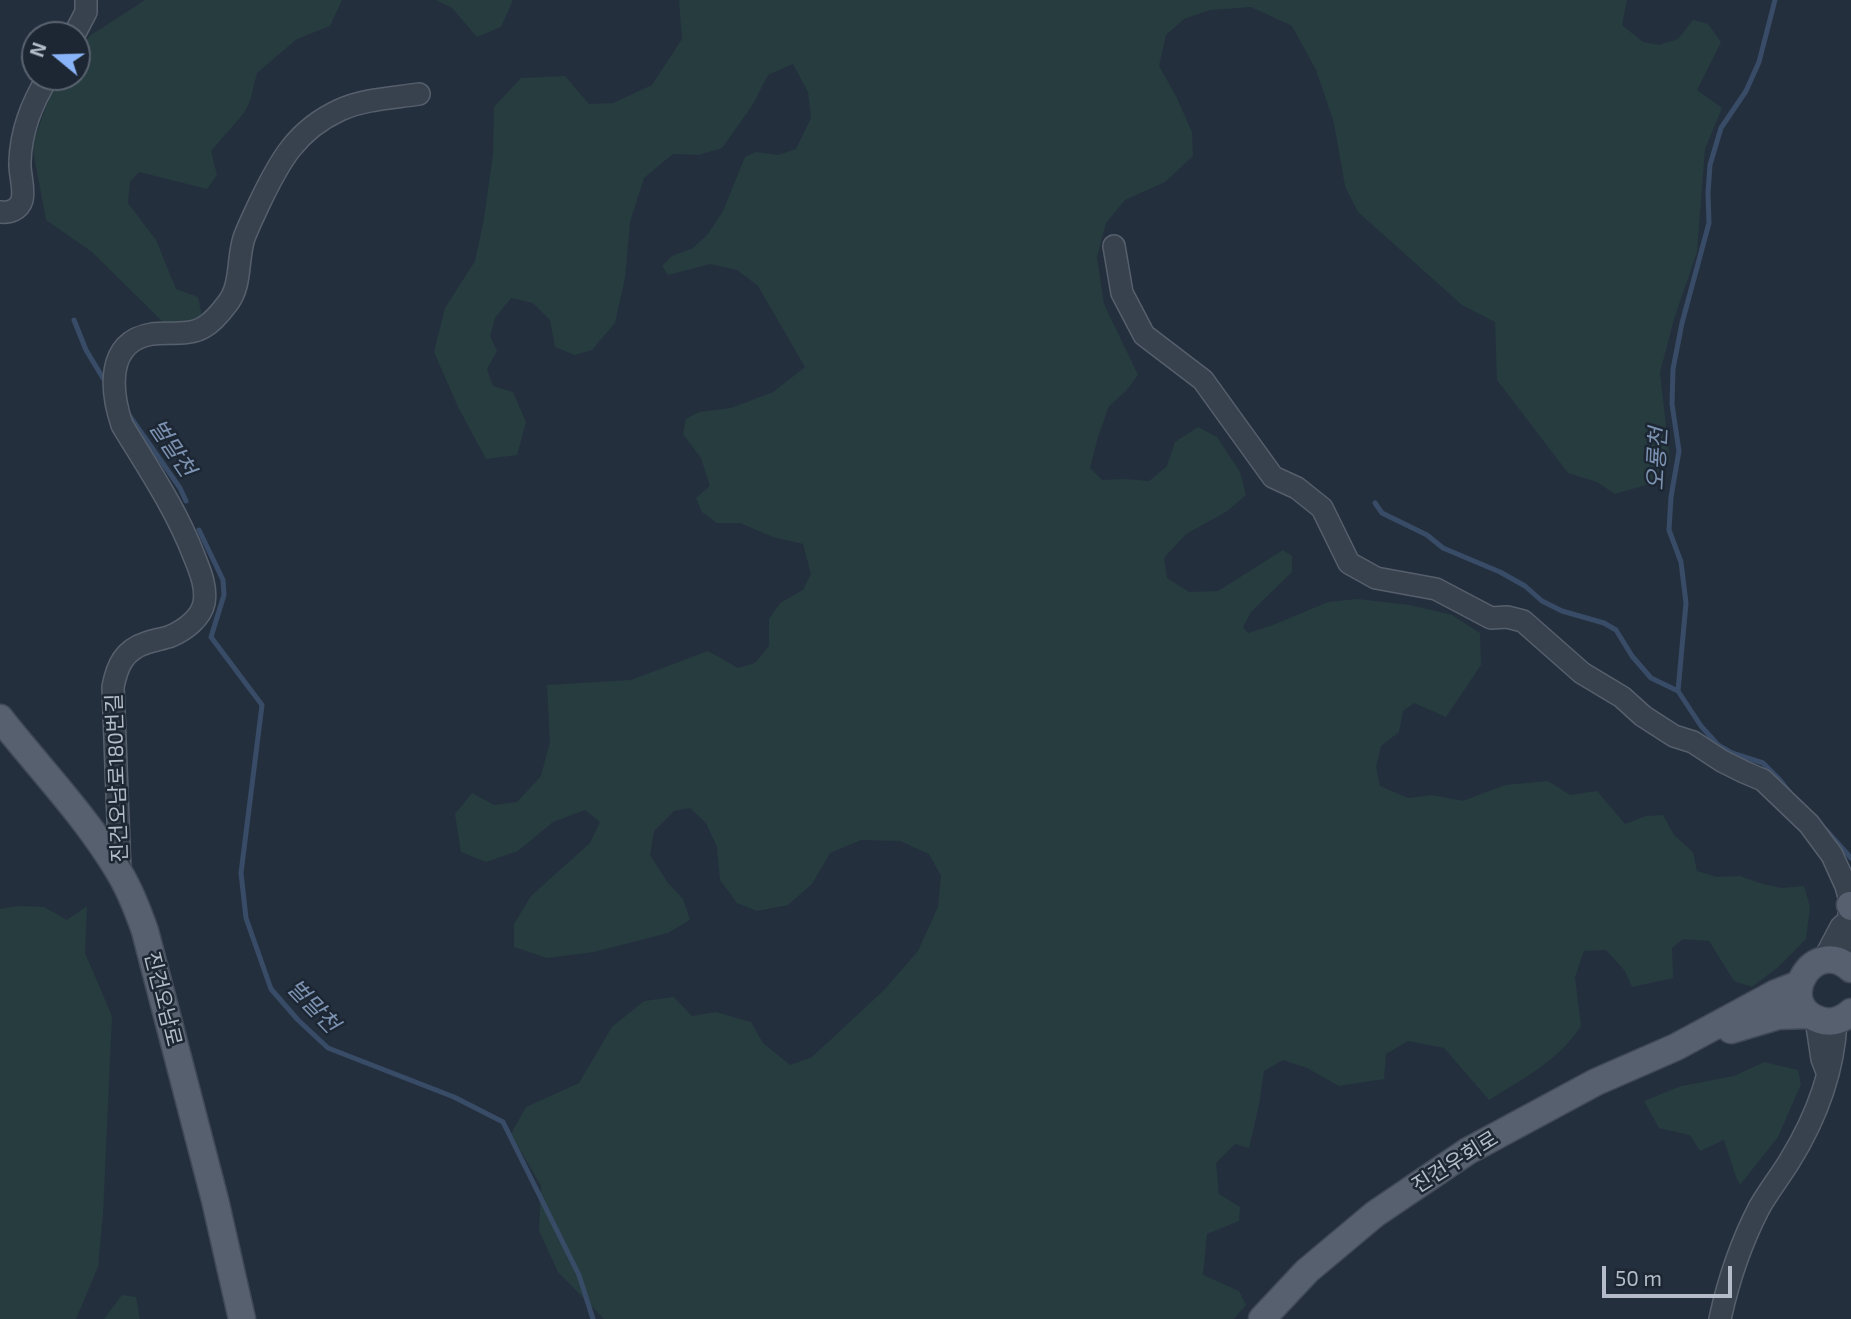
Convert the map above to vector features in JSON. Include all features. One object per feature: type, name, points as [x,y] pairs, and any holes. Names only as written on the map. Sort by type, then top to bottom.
[{"type":"main road","name":"진건오남로","points":[[0,718],[82,819],[120,873],[145,931],[215,1200],[242,1319]]},
{"type":"main road","name":"진건우회로","points":[[1262,1319],[1307,1271],[1375,1214],[1424,1179],[1468,1151],[1596,1082],[1676,1046],[1776,993],[1799,984],[1809,967],[1847,943]]},
{"type":"main road","points":[[1799,984],[1798,994],[1802,1005],[1826,1021]]},
{"type":"main road","name":"진건우회로","points":[[1676,1046],[1778,1016],[1826,1021]]},
{"type":"street","points":[[82,21],[86,12],[86,0]]},
{"type":"street","points":[[0,212],[15,210],[22,200],[19,161],[23,136],[40,91]]},
{"type":"street","name":"진건오남로180번길","points":[[120,873],[113,687],[116,671],[122,658],[131,650],[170,636],[195,620],[204,605],[204,593],[202,578],[183,528],[122,425],[113,388],[115,368],[129,344],[140,337],[204,327],[229,302],[236,287],[244,240],[251,222],[275,170],[306,131],[342,109],[365,102],[419,93]]},
{"type":"street","points":[[1114,246],[1122,293],[1144,335],[1203,380],[1273,477],[1297,488],[1322,508],[1349,563],[1376,578],[1436,589],[1492,618],[1507,617],[1523,621],[1582,673],[1622,697],[1643,716],[1674,736],[1693,742],[1722,761],[1763,780],[1808,824],[1832,855],[1846,886],[1847,943]]},
{"type":"street","points":[[1720,1319],[1745,1238],[1760,1206],[1789,1161],[1816,1111],[1835,1040],[1826,1021]]},
{"type":"green space","points":[[145,0],[342,0],[330,26],[297,39],[257,73],[244,113],[211,151],[217,175],[207,189],[139,172],[130,182],[128,203],[156,240],[176,289],[198,297],[202,316],[169,328],[92,252],[46,220],[32,145],[52,91],[91,91],[91,35]]},
{"type":"green space","points":[[436,0],[513,0],[501,27],[477,37],[452,8]]},
{"type":"green space","points":[[679,0],[1627,0],[1622,25],[1643,42],[1659,45],[1678,39],[1693,20],[1708,24],[1721,42],[1697,90],[1722,108],[1705,149],[1697,252],[1674,319],[1660,373],[1670,462],[1649,484],[1615,494],[1597,482],[1568,473],[1497,380],[1495,322],[1462,305],[1358,212],[1345,186],[1334,123],[1316,70],[1292,26],[1251,7],[1210,10],[1184,19],[1166,35],[1159,66],[1192,132],[1193,156],[1165,182],[1125,200],[1106,223],[1097,257],[1104,304],[1138,375],[1126,391],[1109,406],[1090,468],[1102,480],[1149,481],[1167,466],[1175,442],[1198,427],[1217,437],[1240,472],[1246,495],[1226,512],[1186,534],[1164,558],[1167,578],[1189,592],[1218,591],[1283,550],[1292,556],[1292,572],[1251,612],[1243,627],[1248,633],[1328,602],[1358,599],[1410,605],[1452,615],[1480,633],[1481,665],[1446,717],[1414,703],[1403,711],[1399,732],[1381,746],[1376,767],[1380,786],[1408,798],[1432,795],[1463,801],[1505,785],[1548,781],[1570,795],[1597,791],[1625,824],[1646,816],[1663,815],[1674,835],[1693,852],[1697,871],[1717,877],[1740,876],[1782,888],[1804,886],[1810,907],[1806,939],[1777,968],[1752,987],[1734,981],[1709,941],[1683,939],[1672,948],[1673,978],[1632,987],[1625,971],[1606,950],[1584,951],[1575,977],[1581,1026],[1551,1059],[1489,1100],[1444,1048],[1408,1041],[1386,1054],[1384,1079],[1339,1086],[1307,1068],[1283,1060],[1264,1071],[1249,1148],[1235,1144],[1216,1163],[1219,1194],[1240,1207],[1239,1221],[1207,1234],[1203,1275],[1239,1291],[1246,1305],[1234,1319],[604,1319],[558,1272],[539,1231],[541,1186],[511,1134],[526,1107],[579,1083],[612,1027],[644,1001],[674,997],[692,1016],[716,1012],[751,1022],[763,1043],[790,1065],[812,1057],[884,990],[918,951],[938,907],[941,876],[929,854],[900,841],[861,840],[830,853],[812,884],[788,905],[757,911],[737,903],[720,880],[717,847],[706,823],[690,808],[674,811],[654,831],[650,855],[668,883],[683,899],[690,920],[668,933],[594,952],[547,958],[514,947],[514,924],[531,896],[590,843],[600,822],[585,810],[553,822],[518,851],[486,862],[461,852],[455,814],[472,793],[494,805],[517,802],[541,776],[550,742],[547,685],[631,680],[708,651],[738,668],[755,663],[769,646],[769,619],[780,603],[803,590],[811,574],[803,544],[773,537],[740,523],[717,523],[702,512],[696,498],[710,486],[701,458],[683,434],[686,419],[699,412],[731,408],[773,392],[805,367],[758,286],[737,270],[710,264],[668,275],[662,266],[672,256],[693,248],[708,234],[723,211],[745,157],[756,152],[778,155],[796,149],[811,118],[808,92],[793,64],[768,75],[752,106],[722,148],[699,155],[673,154],[644,178],[630,222],[625,278],[615,323],[592,350],[575,355],[555,347],[550,320],[533,303],[511,298],[495,318],[490,336],[497,351],[487,369],[493,386],[513,392],[526,422],[517,455],[486,459],[458,407],[434,352],[445,308],[475,261],[493,154],[494,107],[521,78],[565,76],[589,104],[613,103],[652,85],[682,39]]},
{"type":"green space","points":[[18,906],[44,907],[67,920],[87,906],[85,953],[112,1016],[98,1267],[76,1319],[0,1319],[0,909]]},
{"type":"green space","points":[[1764,1062],[1798,1070],[1801,1084],[1778,1137],[1740,1185],[1724,1140],[1700,1151],[1690,1135],[1659,1128],[1644,1101],[1681,1086],[1734,1076]]},
{"type":"green space","points":[[122,1295],[136,1297],[140,1319],[104,1319]]},
{"type":"waterway","name":"오룡천","points":[[1775,0],[1759,62],[1746,91],[1721,128],[1710,165],[1709,223],[1682,323],[1673,369],[1672,404],[1679,451],[1671,497],[1669,530],[1681,562],[1686,603],[1678,691],[1701,726],[1718,745],[1732,753],[1763,763],[1791,794]]},
{"type":"waterway","name":"벌말천","points":[[74,320],[86,350],[106,383]]},
{"type":"waterway","name":"벌말천","points":[[129,415],[180,488],[186,501]]},
{"type":"waterway","points":[[1375,503],[1382,513],[1427,535],[1443,548],[1500,572],[1525,586],[1542,601],[1562,611],[1604,623],[1616,630],[1632,656],[1651,678],[1678,691]]},
{"type":"waterway","name":"벌말천","points":[[199,530],[223,580],[224,595],[211,637],[262,705],[241,873],[246,918],[271,989],[298,1020],[328,1048],[454,1097],[503,1122],[579,1275],[593,1319]]},
{"type":"waterway","name":"오룡천","points":[[1825,829],[1851,858]]}]
